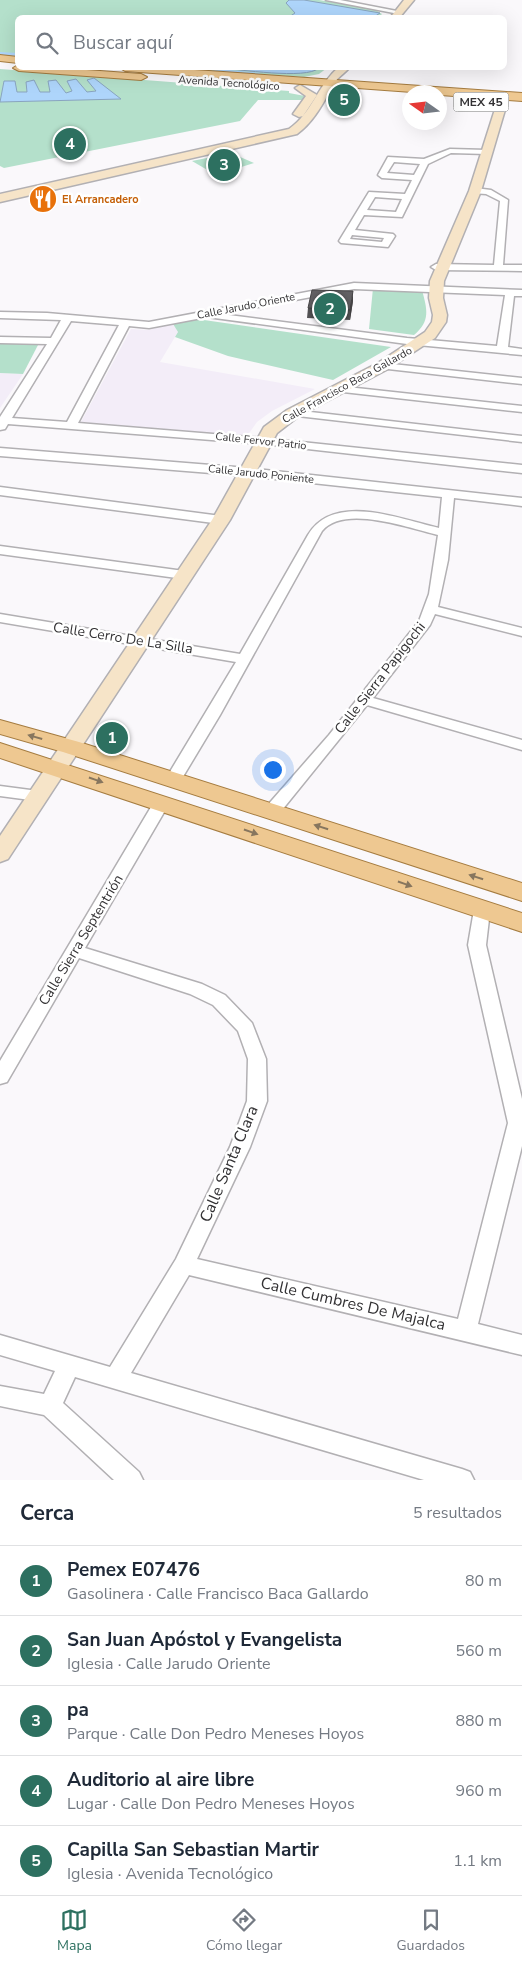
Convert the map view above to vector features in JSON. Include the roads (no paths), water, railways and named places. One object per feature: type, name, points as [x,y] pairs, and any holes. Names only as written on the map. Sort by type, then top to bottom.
[{"type":"main road","name":"Avenida Tecnológico","points":[[58,70],[300,88],[328,86],[402,91]]},
{"type":"main road","name":"Avenida Tecnológico","points":[[154,70],[313,81],[328,86],[402,95]]},
{"type":"main road","name":"Avenida Tecnológico","points":[[447,94],[522,97]]},
{"type":"main road","name":"Avenida Tecnológico","points":[[447,95],[522,105]]},
{"type":"main road","points":[[0,727],[162,802],[522,923]]},
{"type":"main road","points":[[0,750],[64,757],[173,780],[522,892]]},
{"type":"street","points":[[329,0],[372,2],[394,13],[409,0]]},
{"type":"street","points":[[313,81],[320,80],[332,70]]},
{"type":"street","points":[[0,192],[47,179],[285,135],[304,124],[331,78],[341,70]]},
{"type":"street","points":[[0,198],[108,169],[281,131],[292,123],[312,98],[312,95],[300,88]]},
{"type":"street","name":"Calle Francisco Baca Gallardo","points":[[0,854],[221,520],[263,441],[276,425],[293,413],[383,366],[421,342],[430,335],[439,322],[436,291],[440,267],[475,191],[502,103]]},
{"type":"street","points":[[418,178],[382,175],[391,159],[425,162],[454,150],[487,153]]},
{"type":"street","points":[[362,212],[399,215],[425,162]]},
{"type":"street","points":[[475,191],[488,192],[504,200],[498,268]]},
{"type":"street","points":[[350,232],[390,236],[385,245],[344,241],[372,194],[409,197]]},
{"type":"street","points":[[440,267],[522,268]]},
{"type":"street","name":"Calle Jarudo Oriente","points":[[0,315],[68,318],[149,325],[354,286],[436,291],[522,293]]},
{"type":"street","points":[[502,350],[510,292]]},
{"type":"street","points":[[203,314],[225,319],[522,352]]},
{"type":"street","points":[[2,423],[68,318]]},
{"type":"street","points":[[71,425],[125,324]]},
{"type":"street","points":[[0,340],[53,341]]},
{"type":"street","points":[[383,366],[522,381]]},
{"type":"street","points":[[338,389],[522,409]]},
{"type":"street","points":[[293,413],[522,439]]},
{"type":"street","name":"Calle Fervor Patrio","points":[[2,423],[71,425],[263,441],[522,469]]},
{"type":"street","name":"Calle Jarudo Poniente","points":[[0,452],[248,472],[522,502]]},
{"type":"street","points":[[0,491],[221,520]]},
{"type":"street","name":"Calle Sierra Papigochi","points":[[272,811],[406,648],[432,609],[448,495]]},
{"type":"street","points":[[173,780],[213,715],[315,533],[324,521],[334,517],[347,516],[382,520],[444,533]]},
{"type":"street","points":[[0,550],[184,575]]},
{"type":"street","points":[[432,609],[522,632]]},
{"type":"street","name":"Calle Cerro De La Silla","points":[[0,618],[245,658]]},
{"type":"street","points":[[364,700],[522,745]]},
{"type":"street","points":[[0,790],[38,796]]},
{"type":"street","name":"Calle Sierra Septentrión","points":[[0,1076],[76,951],[162,802]]},
{"type":"street","points":[[466,1330],[520,1123],[477,945],[482,910]]},
{"type":"street","name":"Calle Santa Clara","points":[[76,951],[196,989],[219,1000],[246,1028],[257,1059],[257,1101],[240,1147],[184,1265],[115,1379]]},
{"type":"street","name":"Calle Cumbres De Majalca","points":[[184,1265],[466,1330],[522,1345]]},
{"type":"street","points":[[0,1345],[462,1480]]},
{"type":"street","points":[[50,1406],[69,1365]]},
{"type":"street","points":[[0,1396],[50,1406],[131,1480]]},
{"type":"water","points":[[289,0],[304,0],[380,13],[377,15],[292,15],[295,13],[286,3]]},
{"type":"water","points":[[238,70],[314,70],[287,74]]},
{"type":"water","points":[[94,78],[121,99],[0,102],[4,81],[15,81],[17,92],[27,92],[26,82],[34,80],[40,92],[50,92],[48,81],[56,80],[66,93],[72,91],[67,81],[76,79],[87,92],[96,91],[87,80]]},
{"type":"waterway","points":[[0,54],[15,55]]},
{"type":"waterway","points":[[216,70],[258,73]]},
{"type":"place","name":"Capilla San Sebastian Martir","points":[[344,100]]},
{"type":"place","name":"Auditorio al aire libre","points":[[70,144]]},
{"type":"place","name":"pa","points":[[224,165]]},
{"type":"place","name":"El Arrancadero","points":[[43,199]]},
{"type":"place","name":"San Juan Apóstol y Evangelista","points":[[330,309]]},
{"type":"place","name":"Pemex E07476","points":[[112,738]]}]
